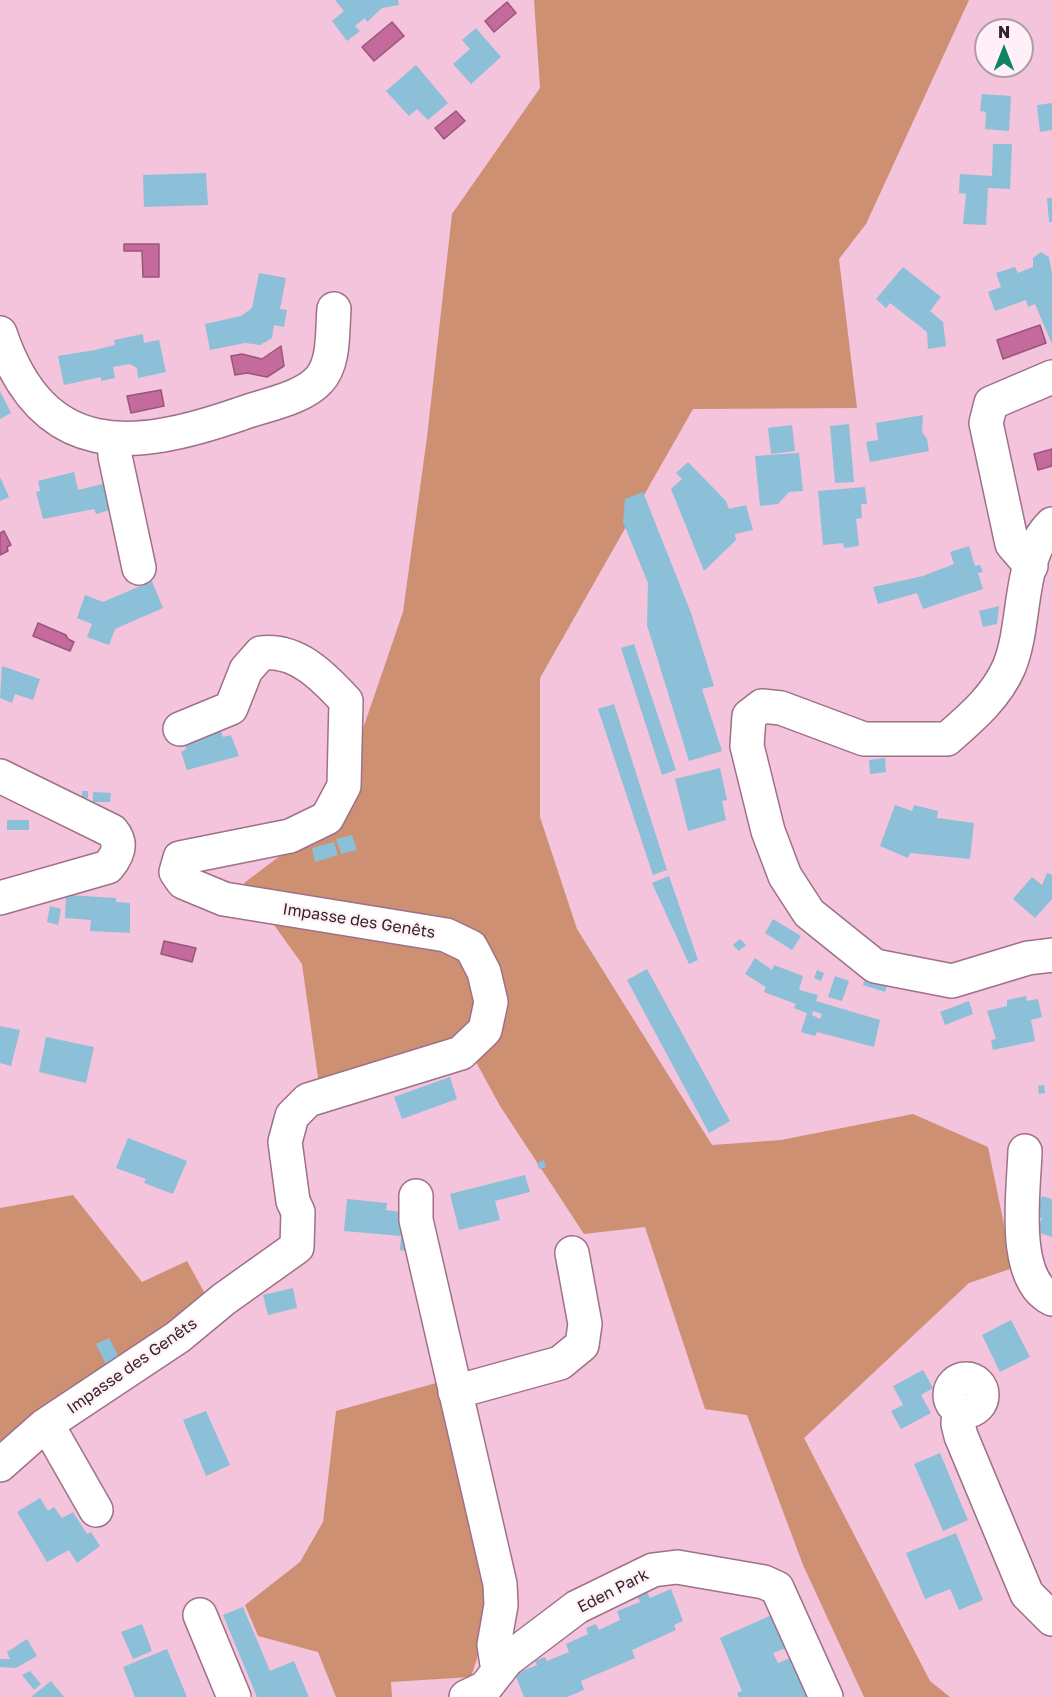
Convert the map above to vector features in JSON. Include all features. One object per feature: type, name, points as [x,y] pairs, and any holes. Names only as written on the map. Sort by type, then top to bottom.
[{"type":"street","points":[[0,333],[13,367],[39,405],[64,424],[86,433],[114,439],[135,440],[192,430],[301,392],[319,380],[326,368],[334,309]]},
{"type":"street","points":[[1030,566],[1012,544],[986,423],[991,403],[1052,377]]},
{"type":"street","points":[[114,439],[115,456],[139,568]]},
{"type":"street","points":[[1052,524],[1038,542],[1030,566],[1009,666],[984,707],[947,740],[864,740],[781,708],[762,706],[749,716],[747,746],[768,831],[785,876],[809,913],[875,966],[951,981],[1028,958],[1052,955]]},
{"type":"street","name":"Impasse des Genêts","points":[[0,1465],[44,1426],[178,1337],[224,1299],[297,1247],[298,1212],[293,1201],[285,1142],[292,1116],[308,1100],[461,1053],[485,1030],[491,1002],[484,972],[471,948],[446,935],[224,899],[183,882],[176,873],[180,858],[290,836],[327,819],[344,786],[346,701],[320,672],[279,651],[261,653],[246,670],[231,708],[180,729]]},
{"type":"street","points":[[0,776],[112,831],[117,837],[119,848],[116,858],[108,867],[0,898]]},
{"type":"street","points":[[1025,1151],[1022,1233],[1027,1268],[1042,1294],[1052,1299]]},
{"type":"street","points":[[416,1196],[416,1220],[500,1584],[501,1605],[494,1645],[498,1671]]},
{"type":"street","points":[[455,1392],[560,1363],[582,1345],[585,1324],[572,1253]]},
{"type":"street","points":[[959,1410],[958,1424],[961,1436],[1027,1594],[1052,1619]]},
{"type":"street","points":[[44,1426],[56,1440],[96,1510]]},
{"type":"street","name":"Eden Park","points":[[466,1697],[485,1688],[507,1660],[577,1607],[653,1570],[677,1567],[764,1582],[777,1588],[826,1697]]},
{"type":"street","points":[[200,1616],[234,1697]]},
{"type":"shaded area","points":[[534,0],[969,0],[866,224],[839,259],[857,408],[693,409],[540,678],[540,817],[577,929],[712,1145],[781,1140],[913,1114],[988,1147],[1013,1268],[969,1283],[804,1438],[930,1681],[950,1697],[864,1697],[803,1565],[747,1415],[705,1409],[645,1227],[584,1234],[500,1106],[476,1062],[319,1085],[302,964],[244,883],[333,816],[403,612],[427,437],[452,214],[540,88]]},
{"type":"shaded area","points":[[507,2],[516,13],[494,32],[485,21]]},
{"type":"shaded area","points":[[392,22],[404,36],[374,61],[362,47]]},
{"type":"shaded area","points":[[456,111],[465,121],[444,139],[435,128]]},
{"type":"shaded area","points":[[124,244],[159,244],[159,277],[143,277],[142,251],[124,251]]},
{"type":"shaded area","points":[[1040,325],[1046,343],[1003,359],[997,340]]},
{"type":"shaded area","points":[[281,346],[284,366],[267,377],[247,373],[235,375],[231,356],[242,354],[262,359]]},
{"type":"shaded area","points":[[161,390],[164,406],[131,413],[127,396]]},
{"type":"shaded area","points":[[1052,449],[1052,466],[1038,470],[1034,454]]},
{"type":"shaded area","points":[[4,531],[11,545],[7,547],[8,551],[0,555],[0,533]]},
{"type":"shaded area","points":[[38,623],[66,635],[74,642],[70,651],[33,636]]},
{"type":"shaded area","points":[[164,941],[196,948],[192,962],[161,954]]},
{"type":"shaded area","points":[[73,1195],[142,1282],[187,1261],[204,1292],[187,1320],[0,1449],[0,1208]]},
{"type":"shaded area","points":[[443,1381],[495,1603],[471,1677],[391,1682],[392,1697],[336,1697],[318,1652],[258,1636],[245,1605],[300,1562],[323,1522],[336,1411]]},
{"type":"building","points":[[335,0],[398,0],[399,5],[382,8],[367,22],[365,18],[355,26],[360,31],[347,41],[332,21],[344,11]]},
{"type":"building","points":[[476,28],[501,57],[471,84],[453,64],[470,49],[462,40]]},
{"type":"building","points":[[416,65],[448,103],[428,120],[417,109],[409,116],[386,91]]},
{"type":"building","points":[[982,94],[1011,96],[1009,131],[985,129],[986,112],[980,111]]},
{"type":"building","points":[[1052,103],[1052,130],[1040,132],[1037,105]]},
{"type":"building","points":[[993,144],[1012,144],[1010,189],[988,188],[986,225],[963,224],[966,194],[959,193],[960,174],[992,176]]},
{"type":"building","points":[[206,173],[208,205],[144,207],[143,175]]},
{"type":"building","points":[[1047,198],[1052,198],[1052,222],[1049,222]]},
{"type":"building","points":[[1041,252],[1049,257],[1052,274],[1052,344],[1035,304],[1028,307],[1026,300],[995,311],[988,292],[1001,287],[996,273],[1015,267],[1018,273],[1033,267],[1033,258]]},
{"type":"building","points":[[903,267],[941,297],[930,311],[943,322],[946,346],[928,349],[927,332],[890,303],[886,308],[876,299]]},
{"type":"building","points":[[259,273],[286,278],[280,309],[287,310],[284,327],[274,325],[272,338],[260,345],[245,343],[210,350],[205,324],[241,316],[252,308]]},
{"type":"building","points":[[143,334],[144,343],[159,340],[166,372],[138,378],[137,368],[130,364],[113,367],[115,378],[101,381],[101,377],[64,385],[58,356],[115,345],[114,340]]},
{"type":"building","points":[[0,391],[11,413],[0,419]]},
{"type":"building","points":[[923,415],[922,432],[927,439],[929,451],[870,462],[866,442],[878,440],[876,423]]},
{"type":"building","points":[[849,424],[854,482],[835,483],[830,426]]},
{"type":"building","points":[[792,425],[795,451],[771,454],[768,428]]},
{"type":"building","points":[[799,453],[803,491],[789,492],[778,504],[760,506],[755,456]]},
{"type":"building","points":[[688,462],[726,501],[729,509],[746,505],[753,530],[735,534],[736,540],[704,571],[671,489],[682,479],[676,473]]},
{"type":"building","points":[[74,472],[78,490],[107,483],[113,509],[96,514],[94,509],[43,519],[36,492],[40,491],[38,481]]},
{"type":"building","points":[[0,477],[9,497],[0,501]]},
{"type":"building","points":[[865,487],[867,504],[861,504],[862,518],[856,519],[859,546],[844,548],[843,543],[823,545],[818,491]]},
{"type":"building","points":[[643,492],[691,613],[714,686],[702,689],[722,751],[689,761],[647,625],[648,583],[623,522],[625,499]]},
{"type":"building","points":[[969,546],[975,566],[980,565],[983,572],[978,573],[983,589],[923,609],[917,593],[878,604],[873,587],[923,576],[954,564],[950,552]]},
{"type":"building","points":[[152,581],[163,608],[115,629],[109,645],[87,637],[92,624],[77,618],[85,595],[103,602]]},
{"type":"building","points":[[999,606],[997,624],[983,627],[979,611]]},
{"type":"building","points":[[634,644],[676,770],[662,775],[621,648]]},
{"type":"building","points":[[2,666],[40,679],[33,700],[15,694],[12,703],[0,698]]},
{"type":"building","points":[[614,704],[667,870],[653,875],[598,709]]},
{"type":"building","points":[[219,726],[223,737],[231,735],[239,756],[187,770],[181,752],[186,749],[183,737]]},
{"type":"building","points":[[885,758],[886,772],[870,774],[869,760]]},
{"type":"building","points":[[720,768],[727,800],[722,801],[726,820],[688,831],[675,779]]},
{"type":"building","points":[[82,791],[88,791],[88,798],[82,797]]},
{"type":"building","points":[[93,792],[111,793],[110,802],[93,802]]},
{"type":"building","points":[[895,805],[912,811],[914,805],[938,811],[937,818],[974,823],[970,859],[910,853],[908,858],[880,846]]},
{"type":"building","points":[[7,820],[29,820],[29,830],[7,830]]},
{"type":"building","points":[[352,835],[357,850],[341,854],[336,839]]},
{"type":"building","points":[[334,842],[338,855],[315,862],[312,848]]},
{"type":"building","points":[[1047,873],[1052,875],[1052,899],[1035,918],[1013,899],[1032,877],[1042,885]]},
{"type":"building","points":[[669,876],[698,960],[689,964],[652,883]]},
{"type":"building","points":[[66,895],[116,898],[116,902],[130,903],[130,933],[90,931],[91,920],[65,918]]},
{"type":"building","points":[[50,906],[61,909],[58,925],[47,922]]},
{"type":"building","points":[[773,919],[801,936],[792,950],[765,933]]},
{"type":"building","points":[[740,939],[746,945],[739,951],[733,945]]},
{"type":"building","points":[[755,958],[772,970],[774,965],[803,976],[799,990],[818,995],[816,1001],[880,1020],[874,1047],[817,1032],[815,1036],[801,1032],[807,1013],[794,1008],[796,1004],[764,992],[766,987],[745,974]],"holes":[[[813,1011],[822,1014],[820,1019],[812,1015]]]},
{"type":"building","points":[[647,969],[730,1121],[709,1133],[627,980]]},
{"type":"building","points":[[817,970],[824,973],[821,981],[814,978]]},
{"type":"building","points":[[866,974],[888,982],[885,992],[863,985]]},
{"type":"building","points":[[835,976],[849,981],[842,1001],[828,997]]},
{"type":"building","points":[[1026,996],[1027,1001],[1038,999],[1042,1017],[1031,1020],[1035,1041],[993,1050],[991,1040],[996,1039],[987,1011],[1007,1006],[1007,1000]]},
{"type":"building","points":[[969,1001],[973,1014],[945,1025],[940,1012]]},
{"type":"building","points":[[0,1026],[20,1030],[11,1066],[0,1063]]},
{"type":"building","points":[[46,1037],[94,1047],[86,1083],[39,1072]]},
{"type":"building","points":[[450,1077],[457,1099],[402,1119],[394,1097]]},
{"type":"building","points":[[1044,1085],[1045,1093],[1039,1094],[1038,1086]]},
{"type":"building","points":[[128,1138],[187,1161],[173,1194],[144,1183],[146,1179],[116,1168]]},
{"type":"building","points":[[544,1160],[546,1167],[539,1169],[537,1163]]},
{"type":"building","points":[[525,1175],[530,1192],[495,1201],[500,1220],[459,1230],[450,1194]]},
{"type":"building","points":[[1042,1196],[1052,1199],[1052,1237],[1037,1232],[1042,1218],[1034,1216]]},
{"type":"building","points":[[347,1199],[387,1203],[386,1210],[407,1213],[412,1252],[400,1250],[401,1236],[344,1231]]},
{"type":"building","points":[[293,1288],[297,1308],[268,1315],[263,1295]]},
{"type":"building","points":[[1011,1320],[1030,1357],[1000,1372],[982,1335]]},
{"type":"building","points":[[109,1338],[123,1365],[109,1371],[96,1344]]},
{"type":"building","points":[[923,1370],[933,1388],[921,1395],[931,1413],[901,1429],[891,1411],[903,1405],[893,1386]]},
{"type":"building","points":[[206,1411],[230,1465],[206,1476],[183,1420]]},
{"type":"building","points":[[940,1453],[968,1520],[943,1531],[914,1464]]},
{"type":"building","points":[[40,1498],[48,1511],[54,1507],[62,1518],[73,1512],[87,1534],[91,1532],[100,1546],[77,1563],[69,1550],[47,1562],[17,1512]]},
{"type":"building","points":[[956,1533],[983,1600],[959,1610],[950,1589],[925,1599],[906,1553]]},
{"type":"building","points":[[671,1589],[683,1621],[674,1625],[676,1630],[632,1650],[635,1658],[581,1681],[584,1690],[567,1697],[524,1697],[515,1674],[537,1665],[535,1661],[545,1657],[547,1661],[569,1652],[566,1644],[588,1634],[586,1628],[596,1624],[599,1630],[620,1620],[617,1611],[640,1602],[637,1596],[647,1592],[650,1598]]},
{"type":"building","points":[[243,1607],[270,1671],[294,1661],[309,1697],[257,1697],[223,1615]]},
{"type":"building","points":[[776,1613],[791,1646],[773,1653],[778,1663],[795,1656],[812,1697],[739,1697],[737,1693],[742,1691],[720,1638]]},
{"type":"building","points":[[142,1624],[152,1651],[133,1659],[121,1632]]},
{"type":"building","points":[[27,1639],[37,1656],[16,1668],[0,1667],[0,1659],[10,1659],[7,1652]]},
{"type":"building","points":[[167,1649],[187,1697],[135,1697],[123,1667]]},
{"type":"building","points":[[30,1671],[41,1684],[34,1690],[22,1675]]},
{"type":"building","points":[[51,1681],[64,1697],[31,1697]]}]
